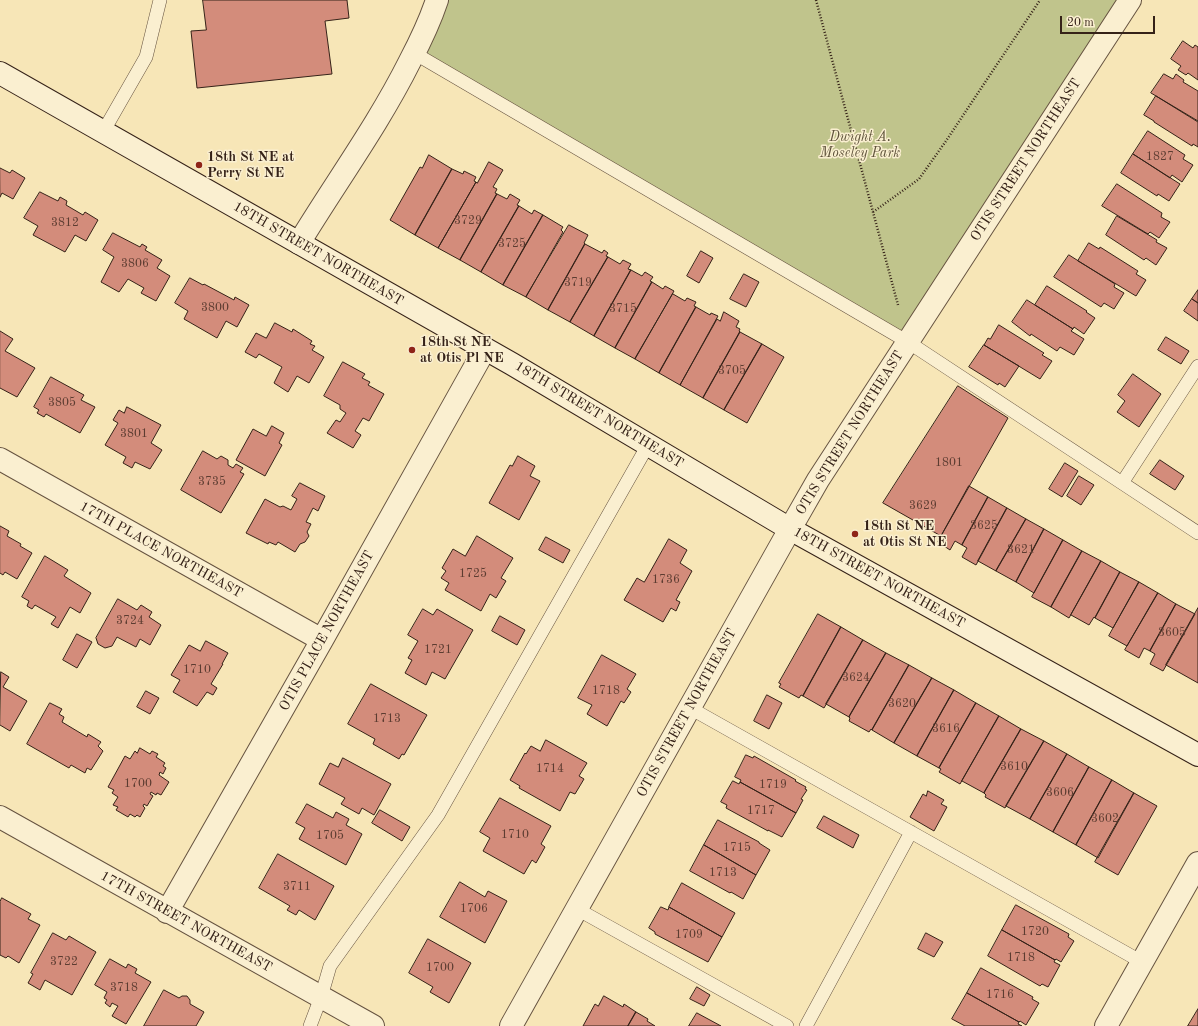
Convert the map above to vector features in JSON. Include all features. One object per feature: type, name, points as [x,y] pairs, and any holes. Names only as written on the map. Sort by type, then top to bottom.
[{"type":"street","points":[[298,243],[397,88],[437,0]]},
{"type":"street","name":"OTIS STREET NORTHEAST","points":[[511,1026],[818,480],[1130,0]]},
{"type":"street","name":"18TH STREET NORTHEAST","points":[[0,73],[485,348],[790,529],[1198,756]]},
{"type":"street","name":"OTIS PLACE NORTHEAST","points":[[167,912],[322,640],[485,348]]},
{"type":"street","name":"17TH PLACE NORTHEAST","points":[[0,459],[322,640]]},
{"type":"street","name":"17TH STREET NORTHEAST","points":[[0,817],[167,912],[373,1026]]},
{"type":"street","points":[[1106,1026],[1198,863]]},
{"type":"lane","points":[[103,132],[146,57],[160,0]]},
{"type":"lane","points":[[414,53],[908,342],[1198,533]]},
{"type":"lane","points":[[1122,483],[1198,366]]},
{"type":"lane","points":[[310,1026],[321,997],[330,966],[438,816],[648,445]]},
{"type":"lane","points":[[690,708],[1142,962]]},
{"type":"lane","points":[[806,1026],[912,832]]},
{"type":"lane","points":[[577,909],[787,1026]]},
{"type":"path","points":[[816,0],[908,342]]},
{"type":"path","points":[[873,212],[919,179],[1040,0]]},
{"type":"green space","name":"Dwight A. Moseley Park","points":[[437,0],[1130,0],[908,342],[414,53]]},
{"type":"building","points":[[203,0],[347,0],[349,18],[325,21],[332,74],[197,88],[191,31],[206,30]]},
{"type":"building","points":[[1183,41],[1193,48],[1195,45],[1198,47],[1198,80],[1188,73],[1186,75],[1178,70],[1181,66],[1171,59]]},
{"type":"building","points":[[1164,74],[1173,79],[1176,74],[1184,80],[1183,82],[1198,91],[1198,121],[1151,93]]},
{"type":"building","points":[[1156,96],[1198,122],[1198,147],[1193,144],[1192,146],[1144,115]]},
{"type":"building","points":[[1148,131],[1185,155],[1183,159],[1193,165],[1182,182],[1172,175],[1170,178],[1133,154]]},
{"type":"building","points":[[1133,154],[1180,184],[1169,201],[1158,194],[1157,196],[1121,173]]},
{"type":"building","points":[[429,155],[452,169],[415,235],[390,220],[420,167],[422,168]]},
{"type":"building","points":[[489,162],[503,170],[493,187],[497,189],[495,193],[497,194],[460,260],[438,248]]},
{"type":"building","points":[[0,168],[10,173],[12,170],[25,178],[13,199],[2,193],[0,197]]},
{"type":"building","points":[[452,169],[463,174],[464,171],[476,177],[474,181],[476,182],[438,248],[415,235]]},
{"type":"building","points":[[1117,184],[1162,213],[1161,217],[1170,222],[1159,238],[1150,232],[1148,234],[1102,206]]},
{"type":"building","points":[[40,192],[58,201],[60,197],[67,201],[66,205],[83,215],[85,212],[98,220],[86,241],[75,235],[65,252],[33,235],[38,226],[24,218]]},
{"type":"building","points":[[497,194],[507,199],[510,194],[520,200],[517,205],[519,206],[481,272],[460,260]]},
{"type":"building","points":[[519,206],[532,214],[534,210],[543,215],[503,285],[481,272]]},
{"type":"building","points":[[543,215],[563,227],[561,230],[563,232],[526,297],[503,285]]},
{"type":"building","points":[[1117,216],[1157,240],[1156,242],[1167,248],[1156,265],[1146,258],[1144,260],[1106,235]]},
{"type":"building","points":[[569,225],[588,235],[584,243],[585,244],[548,310],[526,297]]},
{"type":"building","points":[[113,233],[140,247],[142,244],[147,247],[145,250],[162,260],[157,268],[170,276],[156,301],[141,293],[144,288],[128,279],[119,292],[101,282],[114,257],[103,250]]},
{"type":"building","points":[[1089,243],[1099,249],[1100,247],[1138,271],[1136,274],[1146,280],[1136,296],[1078,261]]},
{"type":"building","points":[[585,244],[602,253],[604,250],[608,253],[606,256],[608,257],[570,322],[548,310]]},
{"type":"building","points":[[701,251],[713,258],[699,283],[687,276]]},
{"type":"building","points":[[1069,255],[1115,284],[1114,287],[1124,293],[1114,309],[1104,303],[1101,307],[1054,277]]},
{"type":"building","points":[[608,257],[620,264],[623,260],[631,264],[628,269],[631,270],[594,336],[570,322]]},
{"type":"building","points":[[631,270],[642,276],[645,272],[653,277],[650,281],[652,282],[615,348],[594,336]]},
{"type":"building","points":[[744,274],[759,282],[746,307],[730,299]]},
{"type":"building","points":[[190,278],[234,300],[235,297],[249,305],[237,327],[226,321],[217,338],[184,319],[188,311],[175,303]]},
{"type":"building","points":[[652,282],[663,289],[665,286],[674,291],[635,359],[615,348]]},
{"type":"building","points":[[1047,286],[1087,311],[1086,312],[1095,318],[1084,334],[1074,327],[1073,329],[1035,305]]},
{"type":"building","points":[[1198,290],[1198,303],[1192,299]]},
{"type":"building","points":[[673,294],[685,301],[687,298],[696,302],[694,306],[696,307],[659,373],[635,359]]},
{"type":"building","points":[[1192,299],[1198,303],[1198,321],[1184,311]]},
{"type":"building","points":[[1027,300],[1073,329],[1071,331],[1084,339],[1074,355],[1060,347],[1057,351],[1031,334],[1030,336],[1012,322]]},
{"type":"building","points":[[696,307],[710,315],[711,313],[718,316],[680,385],[659,373]]},
{"type":"building","points":[[724,312],[739,321],[736,327],[740,329],[740,332],[703,398],[680,385],[717,319],[720,321]]},
{"type":"building","points":[[275,323],[292,332],[293,329],[312,341],[310,344],[315,346],[312,350],[324,357],[309,383],[297,376],[288,392],[274,383],[282,367],[259,354],[256,358],[245,352],[256,333],[266,338]]},
{"type":"building","points":[[999,325],[1044,353],[1042,355],[1052,361],[1040,379],[984,345]]},
{"type":"building","points":[[0,331],[13,339],[5,351],[35,368],[17,397],[0,388]]},
{"type":"building","points":[[740,332],[762,344],[724,410],[703,398]]},
{"type":"building","points":[[1166,337],[1189,351],[1181,364],[1158,350]]},
{"type":"building","points":[[762,344],[784,357],[747,423],[724,410]]},
{"type":"building","points":[[984,345],[1019,366],[1005,387],[999,383],[998,385],[969,367]]},
{"type":"building","points":[[343,362],[365,374],[362,378],[370,382],[368,385],[384,394],[369,421],[363,418],[355,431],[361,435],[353,448],[327,433],[336,420],[340,422],[346,413],[340,409],[340,405],[324,396]]},
{"type":"building","points":[[1133,374],[1161,394],[1139,427],[1117,412],[1125,401],[1118,395]]},
{"type":"building","points":[[51,377],[84,395],[81,400],[95,407],[80,433],[46,414],[44,417],[37,413],[39,410],[34,407]]},
{"type":"building","points":[[958,386],[1008,418],[941,536],[883,503]]},
{"type":"building","points":[[127,407],[161,425],[151,443],[162,450],[150,469],[135,462],[132,468],[123,463],[126,457],[105,445],[118,423],[113,420],[119,410],[124,413]]},
{"type":"building","points":[[272,426],[284,433],[279,443],[282,445],[265,476],[236,460],[253,429],[266,436]]},
{"type":"building","points":[[203,451],[217,459],[221,456],[228,460],[228,465],[233,468],[236,464],[243,468],[240,472],[244,474],[221,513],[181,490]]},
{"type":"building","points":[[518,456],[535,466],[530,476],[540,481],[519,520],[489,503],[510,465],[512,466]]},
{"type":"building","points":[[1160,460],[1184,476],[1175,490],[1150,474]]},
{"type":"building","points":[[1065,463],[1078,471],[1062,497],[1049,489]]},
{"type":"building","points":[[1079,476],[1094,485],[1081,505],[1067,496]]},
{"type":"building","points":[[300,483],[325,496],[318,511],[313,508],[306,522],[311,524],[307,532],[309,536],[305,542],[300,544],[295,552],[278,542],[276,545],[269,542],[268,544],[246,533],[265,499],[280,507],[283,506],[291,510],[297,499],[292,496]]},
{"type":"building","points":[[969,486],[988,497],[962,545],[955,541],[950,550],[938,542]]},
{"type":"building","points":[[988,497],[1007,508],[976,565],[962,557],[967,548],[962,545]]},
{"type":"building","points":[[1007,508],[1026,519],[996,571],[978,561]]},
{"type":"building","points":[[1026,519],[1044,529],[1016,582],[996,571]]},
{"type":"building","points":[[0,526],[9,531],[7,536],[21,544],[20,546],[32,553],[17,579],[5,572],[3,575],[0,573]]},
{"type":"building","points":[[1044,529],[1063,540],[1034,593],[1016,582]]},
{"type":"building","points":[[477,536],[513,558],[501,578],[506,581],[496,598],[490,594],[481,611],[445,590],[449,583],[441,578],[446,571],[442,568],[453,549],[465,556]]},
{"type":"building","points":[[546,537],[570,550],[563,563],[539,550]]},
{"type":"building","points":[[669,539],[687,550],[680,563],[692,571],[676,600],[680,602],[676,611],[671,608],[663,622],[624,600],[637,578],[644,582]]},
{"type":"building","points":[[1063,540],[1082,551],[1051,607],[1032,597]]},
{"type":"building","points":[[1082,551],[1101,561],[1069,618],[1051,607]]},
{"type":"building","points":[[45,556],[68,570],[64,576],[91,593],[80,613],[70,607],[58,628],[51,624],[56,617],[35,605],[32,609],[27,606],[29,601],[22,597]]},
{"type":"building","points":[[1101,561],[1120,572],[1095,618],[1094,617],[1089,625],[1071,615]]},
{"type":"building","points":[[1120,572],[1139,582],[1113,628],[1095,618]]},
{"type":"building","points":[[1139,582],[1158,593],[1127,646],[1109,636]]},
{"type":"building","points":[[1158,593],[1176,604],[1150,651],[1144,648],[1139,658],[1125,650]]},
{"type":"building","points":[[118,599],[137,610],[141,605],[152,612],[149,617],[161,625],[150,645],[140,639],[136,647],[117,637],[112,646],[105,648],[98,644],[96,638]]},
{"type":"building","points":[[1176,604],[1195,614],[1163,671],[1150,664],[1155,654],[1150,651]]},
{"type":"building","points":[[1198,608],[1198,683],[1166,665]]},
{"type":"building","points":[[423,609],[433,615],[437,609],[473,630],[445,679],[432,672],[426,685],[405,673],[412,660],[408,658],[418,641],[408,635]]},
{"type":"building","points":[[818,614],[841,627],[803,696],[801,695],[799,698],[779,687],[781,684],[779,683]]},
{"type":"building","points":[[500,616],[525,630],[517,645],[492,631]]},
{"type":"building","points":[[841,627],[863,640],[824,708],[803,696]]},
{"type":"building","points":[[77,634],[92,642],[77,668],[63,660]]},
{"type":"building","points":[[863,640],[886,653],[849,717],[826,704]]},
{"type":"building","points":[[206,641],[228,653],[211,684],[217,688],[213,695],[207,692],[197,706],[173,692],[180,680],[171,675],[189,645],[200,651]]},
{"type":"building","points":[[886,653],[909,665],[872,730],[871,729],[869,732],[849,721],[849,717]]},
{"type":"building","points":[[602,655],[636,674],[627,689],[631,692],[624,703],[621,701],[607,726],[587,714],[592,705],[578,698]]},
{"type":"building","points":[[909,665],[932,678],[894,743],[872,730]]},
{"type":"building","points":[[1,672],[9,677],[3,687],[27,701],[10,731],[0,725]]},
{"type":"building","points":[[932,678],[954,690],[917,756],[894,743]]},
{"type":"building","points":[[371,684],[427,715],[404,755],[402,754],[399,759],[373,744],[375,739],[348,724]]},
{"type":"building","points":[[954,690],[976,703],[939,768],[917,756]]},
{"type":"building","points":[[146,691],[159,698],[150,714],[137,707]]},
{"type":"building","points":[[767,695],[782,703],[769,729],[754,721]]},
{"type":"building","points":[[50,703],[62,709],[59,714],[64,717],[62,722],[87,737],[88,734],[101,742],[98,746],[103,751],[91,770],[87,768],[85,773],[71,765],[69,768],[27,744]]},
{"type":"building","points":[[976,703],[999,716],[960,784],[939,772],[941,769],[939,768]]},
{"type":"building","points":[[999,716],[1021,729],[984,793],[962,781]]},
{"type":"building","points":[[1021,729],[1044,741],[1005,808],[985,797],[986,795],[984,793]]},
{"type":"building","points":[[546,740],[587,763],[579,776],[584,779],[575,794],[570,792],[560,811],[519,788],[520,786],[510,780],[525,753],[526,754],[531,746],[540,751]]},
{"type":"building","points":[[1044,741],[1067,754],[1030,819],[1006,806]]},
{"type":"building","points":[[140,748],[150,754],[152,751],[158,754],[156,757],[165,763],[163,766],[166,768],[163,774],[160,772],[159,775],[169,782],[161,795],[157,793],[156,795],[151,792],[150,794],[153,796],[147,806],[144,804],[143,806],[145,808],[140,817],[137,815],[135,817],[130,814],[128,817],[116,810],[118,807],[113,805],[118,797],[112,793],[114,790],[108,787],[125,756],[130,759],[135,751],[137,753]]},
{"type":"building","points":[[1067,754],[1089,767],[1053,832],[1030,819]]},
{"type":"building","points":[[746,755],[753,758],[754,756],[806,787],[805,789],[807,790],[801,799],[803,800],[796,813],[740,782],[741,780],[735,777]]},
{"type":"building","points":[[343,758],[391,784],[374,815],[362,808],[359,814],[341,804],[345,798],[319,784],[330,763],[338,767]]},
{"type":"building","points":[[1089,767],[1112,780],[1076,845],[1053,832]]},
{"type":"building","points":[[1112,780],[1134,793],[1098,858],[1076,845]]},
{"type":"building","points":[[733,781],[739,784],[740,782],[796,813],[782,837],[726,808],[727,805],[721,802]]},
{"type":"building","points":[[928,791],[944,800],[941,804],[947,807],[934,831],[910,817],[923,794],[926,796]]},
{"type":"building","points":[[1134,793],[1157,806],[1118,875],[1095,862]]},
{"type":"building","points":[[500,798],[551,826],[541,844],[545,847],[536,863],[532,860],[524,874],[483,851],[490,838],[480,832]]},
{"type":"building","points":[[307,804],[333,818],[336,812],[349,819],[346,825],[362,834],[346,865],[299,839],[305,828],[296,823]]},
{"type":"building","points":[[380,810],[410,827],[402,841],[372,823]]},
{"type":"building","points":[[824,816],[859,835],[853,848],[817,828]]},
{"type":"building","points":[[718,820],[759,842],[770,850],[756,875],[704,845]]},
{"type":"building","points":[[704,845],[756,875],[743,899],[690,871]]},
{"type":"building","points":[[278,854],[334,886],[315,920],[299,910],[296,915],[287,910],[290,906],[259,888]]},
{"type":"building","points":[[460,882],[485,897],[488,891],[507,901],[485,943],[440,917]]},
{"type":"building","points":[[682,883],[735,913],[722,937],[669,907]]},
{"type":"building","points":[[2,898],[31,914],[28,919],[40,925],[19,963],[8,956],[6,958],[0,955],[0,902]]},
{"type":"building","points":[[1016,905],[1069,934],[1068,937],[1074,941],[1061,962],[1002,930]]},
{"type":"building","points":[[661,907],[668,910],[669,907],[722,937],[708,962],[655,934],[655,932],[649,928]]},
{"type":"building","points":[[1002,930],[1055,960],[1054,962],[1060,965],[1048,987],[1042,984],[1040,986],[988,956]]},
{"type":"building","points":[[53,933],[66,940],[69,936],[96,952],[72,995],[45,980],[40,990],[28,983],[33,974],[31,973]]},
{"type":"building","points":[[926,933],[943,942],[934,957],[918,949]]},
{"type":"building","points":[[428,939],[471,963],[449,1003],[430,992],[433,987],[409,973]]},
{"type":"building","points":[[110,959],[126,968],[128,964],[137,969],[135,973],[151,982],[126,1024],[112,1016],[118,1006],[112,1003],[110,1007],[105,1003],[107,1000],[104,998],[107,992],[95,985]]},
{"type":"building","points":[[981,968],[1033,997],[1032,999],[1039,1003],[1026,1025],[967,993]]},
{"type":"building","points":[[697,987],[710,995],[704,1006],[690,999]]},
{"type":"building","points":[[164,990],[179,998],[182,996],[187,996],[190,1000],[190,1004],[204,1012],[196,1026],[144,1026]]},
{"type":"building","points":[[967,993],[1019,1022],[1018,1024],[1022,1026],[965,1026],[952,1019]]},
{"type":"building","points":[[604,996],[623,1007],[624,1004],[636,1012],[628,1026],[583,1026],[595,1004],[598,1006]]},
{"type":"building","points":[[1198,1009],[1198,1026],[1188,1026]]},
{"type":"building","points":[[636,1012],[648,1019],[647,1021],[655,1026],[628,1026]]},
{"type":"building","points":[[697,1013],[721,1026],[689,1026]]},
{"type":"place","name":"18th St NE at Perry St NE","points":[[199,165]]},
{"type":"place","name":"18th St NE at Otis Pl NE","points":[[412,350]]},
{"type":"place","name":"18th St NE at Otis St NE","points":[[855,534]]}]
